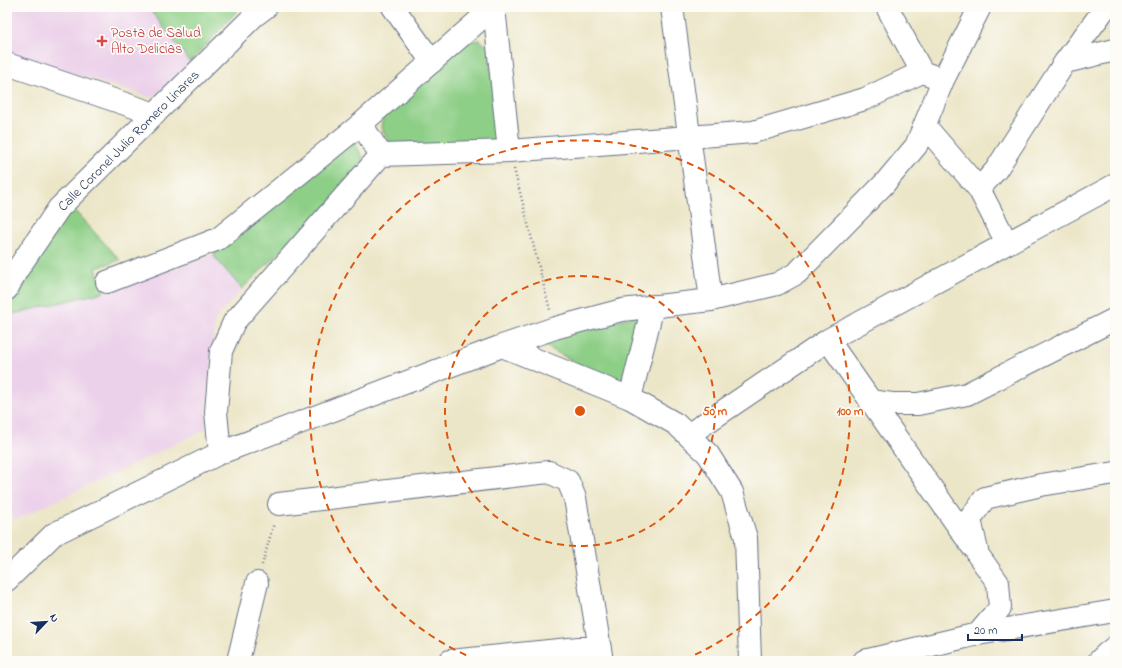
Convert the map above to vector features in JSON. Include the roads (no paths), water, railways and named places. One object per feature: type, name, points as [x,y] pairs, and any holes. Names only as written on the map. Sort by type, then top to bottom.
[{"type":"street","points":[[393,7],[432,62]]},
{"type":"street","points":[[107,282],[218,239],[361,124],[494,7],[509,151]]},
{"type":"street","points":[[672,7],[711,300]]},
{"type":"street","points":[[887,7],[922,72],[943,80]]},
{"type":"street","points":[[7,580],[54,534],[220,453],[502,346],[554,328],[622,310],[711,300],[777,284],[797,273],[893,173],[916,146],[943,80],[980,7]]},
{"type":"street","points":[[979,189],[996,170],[1065,62],[1106,7]]},
{"type":"street","name":"Calle Coronel Julio Romero Linares","points":[[10,275],[59,208],[260,10]]},
{"type":"street","points":[[1065,62],[1115,50]]},
{"type":"street","points":[[7,64],[155,114]]},
{"type":"street","points":[[220,453],[216,412],[221,351],[234,322],[381,155],[509,151],[753,132],[865,99],[922,72]]},
{"type":"street","points":[[361,124],[381,155]]},
{"type":"street","points":[[925,126],[979,189],[1007,243]]},
{"type":"street","points":[[688,435],[828,340],[1115,185]]},
{"type":"street","points":[[630,398],[653,306]]},
{"type":"street","points":[[870,401],[892,404],[918,404],[967,394],[1115,319]]},
{"type":"street","points":[[828,340],[998,583],[1000,608],[978,634]]},
{"type":"street","points":[[502,346],[630,398],[676,424],[708,454],[732,492],[746,538],[750,661]]},
{"type":"street","points":[[279,504],[549,472],[568,481],[575,498],[601,653],[450,661]]},
{"type":"street","points":[[978,555],[970,519],[985,498],[1041,485],[1115,473]]},
{"type":"street","points":[[238,661],[257,583]]},
{"type":"street","points":[[864,661],[978,634],[1115,611]]},
{"type":"street","points":[[1099,661],[1115,647]]},
{"type":"place","name":"Posta de Salud Alto Delicias","points":[[102,41]]}]
